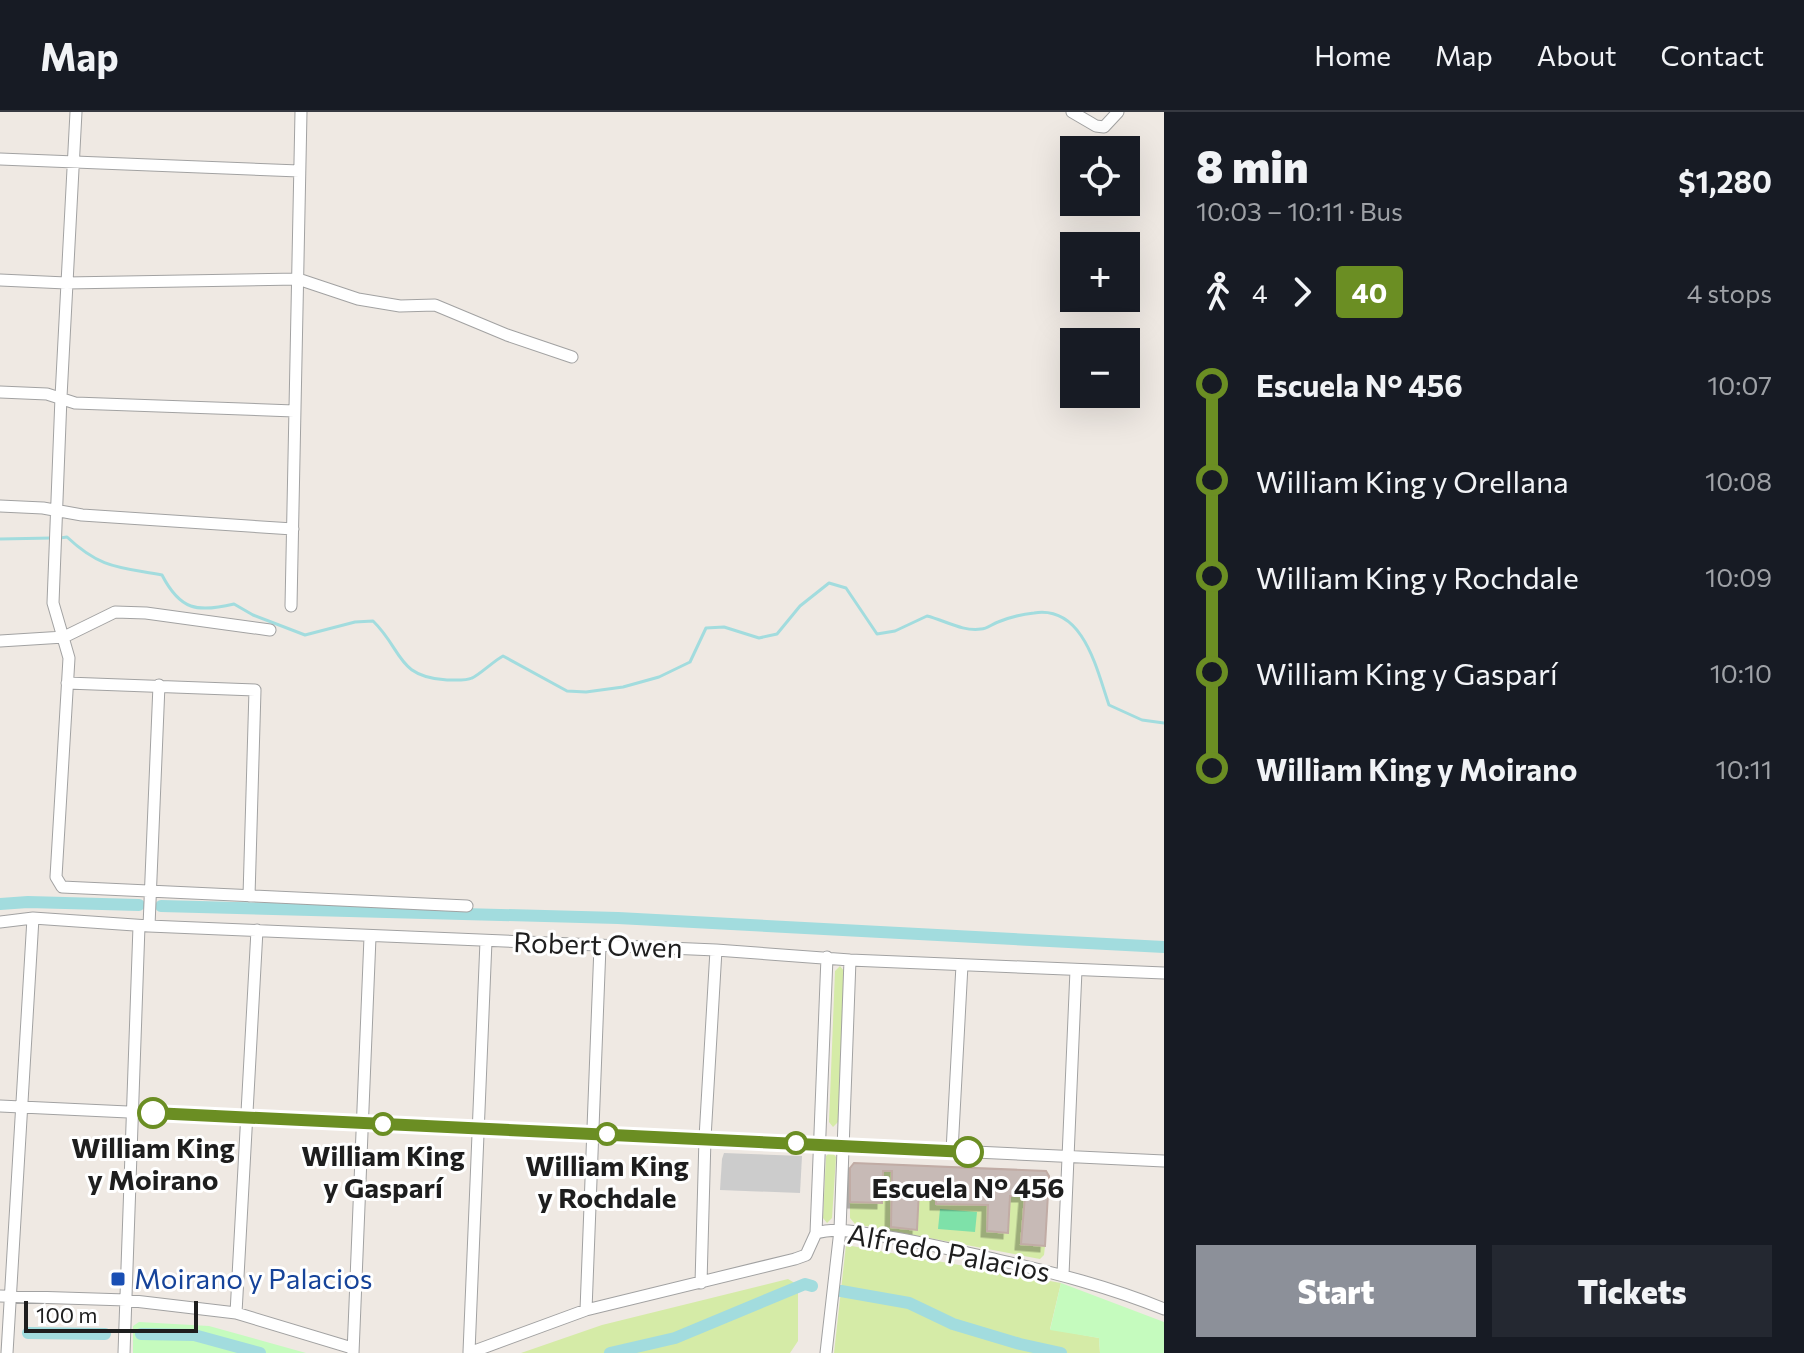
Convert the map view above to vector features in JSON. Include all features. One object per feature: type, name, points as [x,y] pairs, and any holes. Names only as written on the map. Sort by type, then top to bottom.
[{"type":"street","points":[[76,112],[53,603],[69,658],[56,877],[62,887],[467,906]]},
{"type":"street","points":[[291,606],[301,112]]},
{"type":"street","points":[[1072,112],[1096,126],[1104,127],[1118,112]]},
{"type":"street","points":[[0,159],[299,171]]},
{"type":"street","points":[[0,280],[66,283],[298,279],[358,299],[400,306],[435,305],[507,335],[572,357]]},
{"type":"street","points":[[0,392],[61,397],[75,403],[294,411]]},
{"type":"street","points":[[0,506],[57,516],[293,529]]},
{"type":"street","points":[[0,641],[64,637],[115,612],[146,613],[270,630]]},
{"type":"street","points":[[67,683],[255,690],[249,896]]},
{"type":"street","points":[[124,1353],[144,926],[151,892],[159,685]]},
{"type":"street","points":[[7,1353],[5,1296],[23,1108],[33,918]]},
{"type":"street","name":"Robert Owen","points":[[0,922],[33,918],[370,937],[716,950],[850,960],[1164,973]]},
{"type":"street","points":[[236,1313],[257,930]]},
{"type":"street","points":[[5,1296],[126,1300],[236,1313],[352,1350],[370,937]]},
{"type":"street","points":[[469,1353],[486,941]]},
{"type":"street","points":[[586,1310],[600,946]]},
{"type":"street","points":[[701,1283],[705,1138],[716,950]]},
{"type":"street","points":[[816,1233],[827,957]]},
{"type":"street","points":[[826,1353],[840,1230],[850,960]]},
{"type":"street","points":[[952,1151],[962,965]]},
{"type":"street","points":[[1063,1275],[1076,970]]},
{"type":"street","points":[[0,1106],[1164,1161]]},
{"type":"street","name":"Alfredo Palacios","points":[[469,1353],[586,1310],[806,1255],[816,1233],[840,1230],[917,1242],[1063,1275],[1099,1284],[1164,1309]]},
{"type":"shaded area","points":[[724,1153],[802,1156],[800,1193],[720,1190]]},
{"type":"green space","points":[[840,966],[844,971],[838,1122],[833,1127],[829,1122],[835,971]]},
{"type":"green space","points":[[831,1151],[836,1157],[832,1218],[827,1223],[823,1218],[826,1156]]},
{"type":"green space","points":[[883,1171],[892,1171],[891,1227],[917,1229],[919,1189],[936,1190],[937,1204],[988,1205],[987,1231],[1008,1233],[1010,1196],[1025,1196],[1021,1244],[1045,1246],[1044,1255],[1040,1259],[855,1224],[850,1218],[850,1202],[882,1203]]},
{"type":"green space","points":[[940,1209],[977,1212],[975,1232],[938,1229]]},
{"type":"green space","points":[[846,1245],[1061,1283],[1050,1329],[1099,1338],[1100,1353],[834,1353]]},
{"type":"green space","points":[[788,1279],[798,1285],[798,1341],[790,1353],[521,1353],[602,1325]]},
{"type":"green space","points":[[1061,1283],[1164,1322],[1164,1353],[1100,1353],[1099,1338],[1050,1330]]},
{"type":"green space","points":[[139,1322],[209,1326],[306,1353],[133,1353],[133,1326]]},
{"type":"building","points":[[854,1163],[1046,1171],[1049,1176],[1045,1246],[1021,1244],[1025,1196],[1010,1196],[1008,1233],[987,1231],[988,1205],[936,1204],[936,1190],[919,1189],[917,1230],[891,1227],[892,1171],[883,1171],[882,1203],[850,1202],[850,1168]]},
{"type":"waterway","points":[[60,538],[67,537],[90,555],[111,565],[162,575],[176,596],[191,606],[210,608],[234,604],[253,615],[305,635],[355,622],[373,621],[402,660],[418,674],[430,678],[467,680],[503,656],[567,691],[623,687],[659,677],[690,662],[706,628],[724,627],[759,638],[777,634],[800,606],[829,583],[846,588],[877,634],[895,631],[927,616],[974,629],[1020,615],[1051,613],[1065,619],[1086,643],[1109,705],[1142,720],[1164,723]]},
{"type":"waterway","points":[[0,539],[52,538]]},
{"type":"waterway","points":[[0,904],[139,905]]},
{"type":"waterway","points":[[161,906],[618,918],[1164,947]]},
{"type":"waterway","points":[[610,1353],[675,1338],[805,1284],[812,1286]]},
{"type":"waterway","points":[[841,1291],[909,1303],[953,1324],[1061,1353]]},
{"type":"waterway","points":[[28,1333],[105,1334]]},
{"type":"waterway","points":[[141,1334],[194,1335],[260,1353]]},
{"type":"bus line","name":"40","points":[[153,1113],[968,1152]]},
{"type":"place","name":"William King y Moirano","points":[[153,1113]]},
{"type":"place","name":"William King y Gasparí","points":[[383,1124]]},
{"type":"place","name":"William King y Rochdale","points":[[607,1134]]},
{"type":"place","name":"Escuela N° 456","points":[[968,1152]]},
{"type":"place","name":"Moirano y Palacios","points":[[118,1279]]}]
